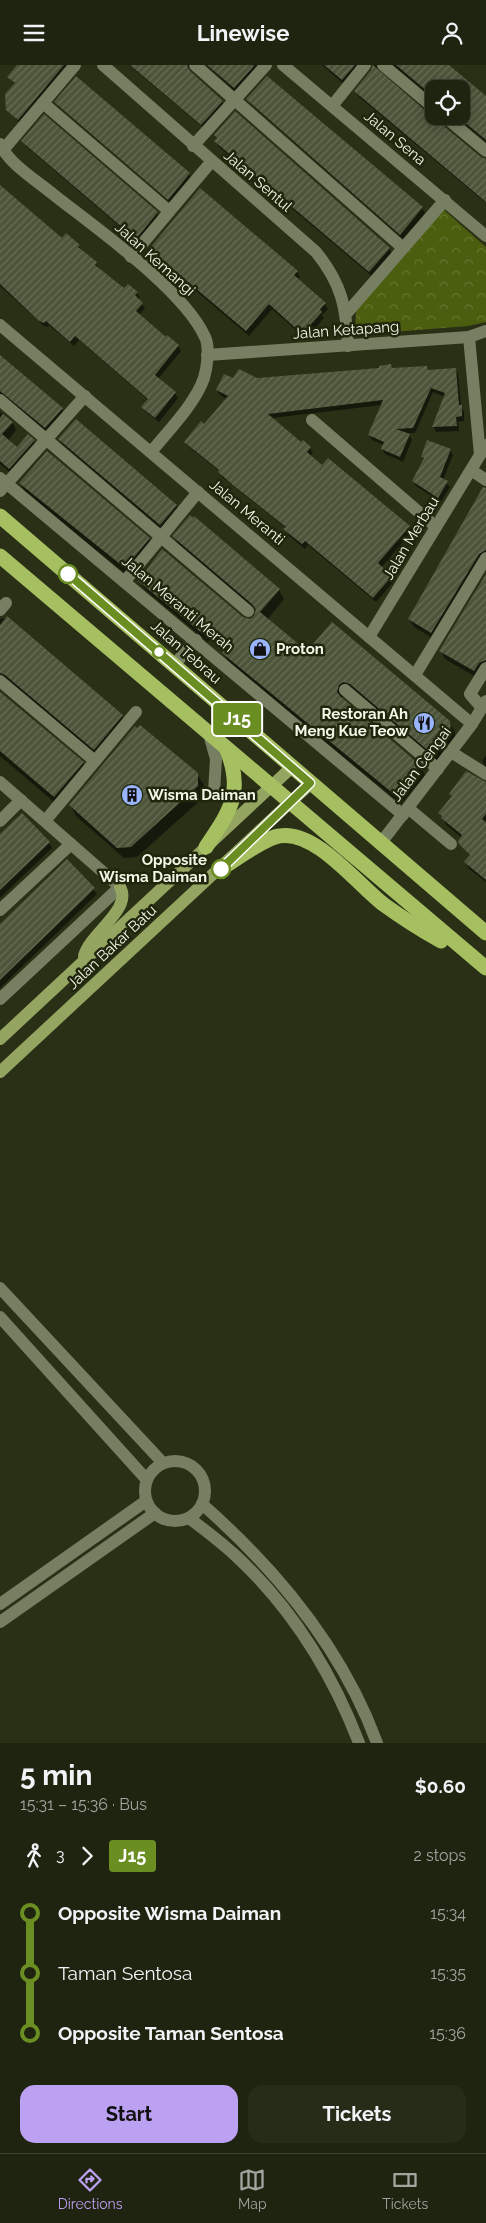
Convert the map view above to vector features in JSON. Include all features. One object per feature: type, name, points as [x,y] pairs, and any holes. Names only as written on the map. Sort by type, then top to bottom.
[{"type":"highway","name":"Jalan Tebrau","points":[[0,516],[486,933]]},
{"type":"highway","points":[[0,555],[486,969]]},
{"type":"highway","points":[[206,847],[223,820],[234,796],[235,774],[226,748]]},
{"type":"highway","points":[[220,870],[277,836],[294,836],[310,842],[323,851],[382,903],[409,921],[474,958]]},
{"type":"main road","name":"Jalan Bakar Batu","points":[[0,1040],[83,960],[292,767]]},
{"type":"main road","name":"Jalan Bakar Batu","points":[[0,1072],[220,870],[310,783]]},
{"type":"main road","points":[[83,960],[90,943],[120,908],[123,900],[123,892],[120,887]]},
{"type":"street","points":[[1,147],[43,103],[74,65]]},
{"type":"street","name":"Jalan Sentul","points":[[103,65],[211,162],[316,252],[331,270],[346,314],[348,346]]},
{"type":"street","points":[[195,65],[403,248]]},
{"type":"street","points":[[193,146],[266,65]]},
{"type":"street","name":"Jalan Sena","points":[[283,65],[445,200],[483,228]]},
{"type":"street","points":[[332,106],[365,65]]},
{"type":"street","points":[[383,65],[425,100]]},
{"type":"street","points":[[43,103],[169,211]]},
{"type":"street","points":[[455,125],[486,151]]},
{"type":"street","name":"Jalan Kemangi","points":[[1,147],[16,164],[132,257],[173,295],[192,316],[206,339],[207,355],[204,378],[192,398],[151,452]]},
{"type":"street","points":[[132,257],[211,162]]},
{"type":"street","points":[[346,314],[445,200]]},
{"type":"street","name":"Jalan Meranti","points":[[0,325],[472,724]]},
{"type":"street","name":"Jalan Ketapang","points":[[207,355],[469,337],[486,331]]},
{"type":"street","name":"Jalan Merbau","points":[[369,637],[483,450],[469,337]]},
{"type":"street","points":[[2,484],[46,440],[85,396]]},
{"type":"street","points":[[0,401],[248,611]]},
{"type":"street","points":[[312,420],[436,527]]},
{"type":"street","points":[[471,470],[486,480]]},
{"type":"street","name":"Jalan Meranti Merah","points":[[2,484],[125,581],[406,811],[451,844]]},
{"type":"street","points":[[125,581],[198,492]]},
{"type":"street","points":[[415,675],[486,558]]},
{"type":"street","points":[[174,665],[196,640]]},
{"type":"street","points":[[484,705],[470,694],[486,668]]},
{"type":"street","points":[[0,681],[95,761]]},
{"type":"street","points":[[346,690],[438,769]]},
{"type":"street","name":"Jalan Cengai","points":[[380,844],[472,724],[484,705]]},
{"type":"street","points":[[45,821],[136,712]]},
{"type":"street","points":[[209,734],[216,759],[214,792]]},
{"type":"street","points":[[451,752],[486,774]]},
{"type":"street","points":[[0,782],[120,887],[0,999]]},
{"type":"street","points":[[0,821],[22,801]]},
{"type":"street","points":[[0,910],[71,844]]},
{"type":"street","points":[[0,1288],[163,1463]]},
{"type":"street","points":[[0,1317],[147,1480]]},
{"type":"street","points":[[183,1462],[193,1467],[200,1474],[205,1494],[202,1504],[189,1518],[171,1521],[154,1513],[146,1501],[145,1487],[147,1480],[150,1473],[163,1463],[183,1462]]},
{"type":"street","points":[[0,1604],[146,1501]]},
{"type":"street","points":[[202,1504],[238,1536],[272,1571],[303,1609],[330,1649],[354,1691],[377,1743]]},
{"type":"street","points":[[0,1622],[154,1513]]},
{"type":"street","points":[[189,1518],[236,1556],[278,1601],[315,1651],[344,1705],[359,1743]]},
{"type":"green space","points":[[443,209],[486,247],[486,322],[468,326],[355,335],[356,310]]},
{"type":"building","points":[[17,65],[64,65],[18,120],[6,110],[5,94],[15,83],[7,77]]},
{"type":"building","points":[[130,65],[187,65],[190,71],[223,101],[201,125]]},
{"type":"building","points":[[207,65],[253,65],[254,66],[234,88]]},
{"type":"building","points":[[324,65],[355,65],[342,80]]},
{"type":"building","points":[[373,65],[425,110],[425,125],[443,125],[481,157],[486,159],[486,202],[354,91]]},
{"type":"building","points":[[396,65],[449,65],[467,80],[425,80],[425,89]]},
{"type":"building","points":[[76,76],[190,173],[168,200],[54,102]]},
{"type":"building","points":[[267,76],[423,207],[400,235],[246,99]]},
{"type":"building","points":[[470,83],[486,96],[486,140],[468,125],[470,125]]},
{"type":"building","points":[[235,111],[390,248],[369,272],[214,141],[217,138],[214,135]]},
{"type":"building","points":[[44,114],[158,212],[136,239],[21,141]]},
{"type":"building","points":[[0,185],[62,238],[66,233],[80,245],[78,247],[97,262],[95,265],[124,288],[128,284],[138,292],[135,295],[143,303],[136,311],[166,337],[167,335],[179,345],[155,375],[176,392],[155,418],[141,407],[148,399],[75,336],[70,342],[46,321],[44,323],[39,321],[0,284]]},
{"type":"building","points":[[200,188],[298,271],[294,275],[326,303],[320,309],[322,312],[302,334],[269,304],[246,331],[149,249]]},
{"type":"building","points":[[0,355],[63,408],[45,428],[0,391]]},
{"type":"building","points":[[391,364],[392,368],[427,366],[428,370],[456,368],[459,405],[462,405],[462,416],[456,417],[457,426],[432,427],[445,393],[431,388],[413,428],[396,429],[410,434],[400,457],[381,449],[384,442],[368,435],[383,400],[268,414],[301,442],[303,440],[311,447],[307,452],[322,465],[328,458],[410,526],[378,563],[392,576],[373,598],[305,541],[302,544],[283,529],[286,527],[234,486],[218,472],[219,470],[184,442],[201,421],[204,424],[228,396],[216,390],[224,374],[233,378],[239,369],[257,378],[379,368],[379,366]]},
{"type":"building","points":[[3,414],[13,422],[2,434],[17,447],[28,434],[35,440],[9,469],[0,461],[0,418]]},
{"type":"building","points":[[76,419],[177,505],[160,525],[58,439]]},
{"type":"building","points":[[427,440],[451,449],[440,477],[448,481],[438,498],[412,481],[424,458],[421,457]]},
{"type":"building","points":[[47,451],[150,538],[125,568],[19,483]]},
{"type":"building","points":[[483,487],[486,488],[486,550],[479,554],[431,633],[408,619]]},
{"type":"building","points":[[190,515],[193,518],[194,516],[280,589],[260,612],[307,651],[332,622],[450,721],[451,732],[432,754],[350,684],[343,682],[339,685],[337,692],[340,696],[420,765],[395,795],[222,653],[228,646],[206,629],[203,634],[138,581],[162,549],[243,617],[250,619],[254,616],[256,609],[253,605],[172,536]]},
{"type":"building","points":[[486,574],[486,660],[479,663],[474,671],[439,651]]},
{"type":"building","points":[[7,616],[123,715],[94,750],[5,675],[0,673],[0,625]]},
{"type":"building","points":[[0,692],[84,762],[54,797],[0,751]]},
{"type":"building","name":"Wisma Daiman","points":[[140,725],[198,773],[198,786],[131,847],[117,848],[69,805],[135,726],[137,728]]},
{"type":"building","points":[[466,771],[486,782],[486,814],[482,819],[486,822],[486,880],[464,862],[470,855],[459,844],[458,841],[462,835],[441,818],[442,816],[438,813],[452,796],[449,794]]},
{"type":"building","points":[[22,813],[50,842],[0,890],[0,834]]},
{"type":"building","points":[[67,859],[95,888],[0,980],[0,924]]},
{"type":"bus line","name":"J15","points":[[68,574],[310,783],[221,869]]},
{"type":"place","name":"Proton","points":[[260,649]]},
{"type":"place","name":"Restoran Ah Meng Kue Teow","points":[[424,723]]},
{"type":"place","name":"Wisma Daiman","points":[[132,795]]},
{"type":"place","name":"Opposite Wisma Daiman","points":[[221,869]]}]
